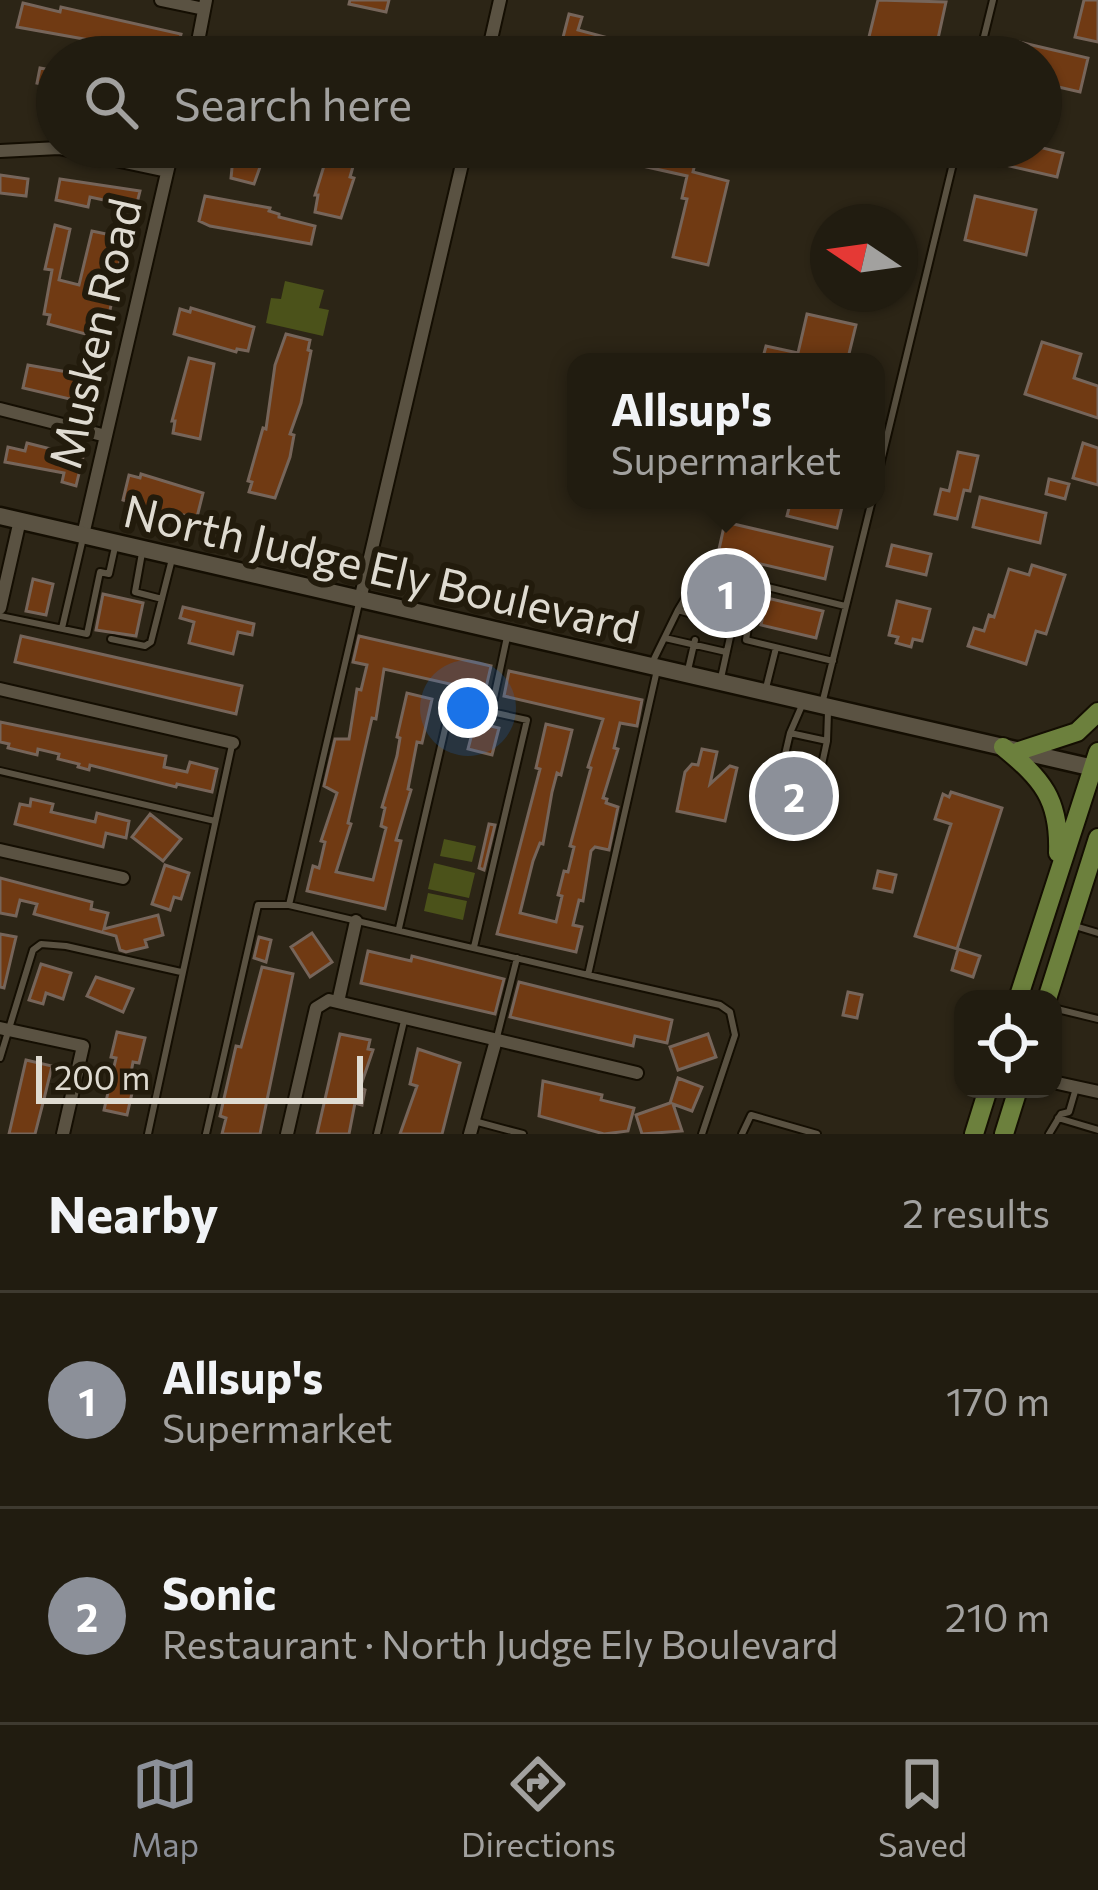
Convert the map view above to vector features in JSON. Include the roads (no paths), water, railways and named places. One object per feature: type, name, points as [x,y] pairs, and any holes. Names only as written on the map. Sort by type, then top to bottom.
[{"type":"main road","name":"North Judge Ely Boulevard","points":[[0,516],[1011,749],[1096,763]]},
{"type":"main road","points":[[1057,878],[1059,832],[1051,799],[1038,776],[1011,749],[1077,731],[1098,712]]},
{"type":"main road","points":[[1021,990],[1096,763]]},
{"type":"main road","points":[[1050,990],[1098,838]]},
{"type":"main road","points":[[1087,874],[1098,855]]},
{"type":"main road","points":[[1045,916],[1071,925]]},
{"type":"main road","points":[[974,1134],[985,1098]]},
{"type":"main road","points":[[1004,1134],[1015,1098]]},
{"type":"street","points":[[161,0],[205,5],[199,36]]},
{"type":"street","points":[[492,36],[500,0]]},
{"type":"street","points":[[0,151],[36,149]]},
{"type":"street","points":[[153,168],[167,171]]},
{"type":"street","name":"Musken Road","points":[[83,535],[168,168]]},
{"type":"street","points":[[360,600],[461,168]]},
{"type":"street","points":[[0,410],[106,436]]},
{"type":"street","points":[[0,612],[20,520]]},
{"type":"street","points":[[0,689],[232,743]]},
{"type":"street","points":[[0,850],[122,878]]},
{"type":"street","points":[[338,1001],[356,921]]},
{"type":"street","points":[[287,1134],[316,1008],[329,1000],[637,1073]]},
{"type":"street","points":[[3,1029],[83,1046],[63,1134]]},
{"type":"street","points":[[472,1128],[496,1040]]},
{"type":"street","points":[[1062,1084],[1097,1089]]},
{"type":"lane","points":[[984,36],[993,0]]},
{"type":"lane","points":[[885,445],[952,168]]},
{"type":"lane","points":[[818,703],[827,741],[810,820],[786,824],[771,815],[790,733],[818,703],[870,509]]},
{"type":"lane","points":[[62,628],[83,535]]},
{"type":"lane","points":[[0,612],[87,634],[100,572],[109,574],[116,543]]},
{"type":"lane","points":[[143,549],[135,592],[162,599]]},
{"type":"lane","points":[[111,640],[148,646],[172,556]]},
{"type":"lane","points":[[588,975],[654,666],[701,572],[846,606]]},
{"type":"lane","points":[[746,640],[755,584]]},
{"type":"lane","points":[[289,905],[360,600]]},
{"type":"lane","points":[[678,610],[726,624],[730,637],[720,681]]},
{"type":"lane","points":[[698,628],[700,616]]},
{"type":"lane","points":[[491,712],[508,633]]},
{"type":"lane","points":[[730,637],[832,661]]},
{"type":"lane","points":[[665,638],[726,652]]},
{"type":"lane","points":[[687,674],[694,643]]},
{"type":"lane","points":[[765,691],[776,647]]},
{"type":"lane","points":[[398,930],[452,704],[527,720],[474,947]]},
{"type":"lane","points":[[790,733],[827,741]]},
{"type":"lane","points":[[148,1134],[232,743]]},
{"type":"lane","points":[[0,771],[215,821]]},
{"type":"lane","points":[[206,1134],[259,905],[289,905],[720,1005],[730,1012],[735,1035],[702,1134]]},
{"type":"lane","points":[[1071,925],[1098,933]]},
{"type":"lane","points":[[0,1058],[3,1029],[33,950],[41,944],[182,972]]},
{"type":"lane","points":[[496,1040],[517,958]]},
{"type":"lane","points":[[1062,1010],[1098,1019]]},
{"type":"lane","points":[[377,1134],[405,1018]]},
{"type":"lane","points":[[1048,1134],[1058,1118],[1069,1112],[1076,1087]]},
{"type":"lane","points":[[742,1134],[748,1117],[817,1134]]},
{"type":"lane","points":[[1058,1118],[1098,1130]]},
{"type":"lane","points":[[758,1134],[763,1119]]},
{"type":"lane","points":[[472,1128],[523,1134]]},
{"type":"place","name":"Allsup's","points":[[726,593]]},
{"type":"place","name":"Sonic","points":[[794,796]]}]
